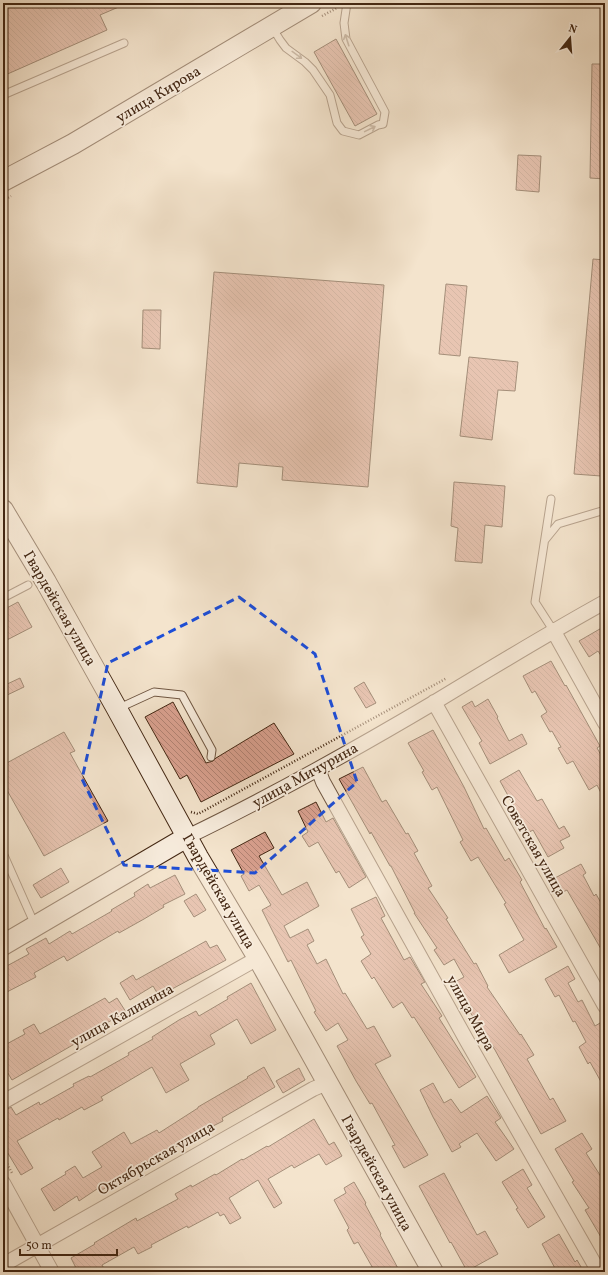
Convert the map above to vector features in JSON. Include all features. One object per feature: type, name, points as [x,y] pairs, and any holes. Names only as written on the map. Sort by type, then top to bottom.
[{"type":"street","name":"улица Кирова","points":[[3,181],[73,144],[283,18],[311,3]]},
{"type":"street","name":"Гвардейская улица","points":[[3,510],[46,582],[187,838],[258,958],[433,1272]]},
{"type":"street","name":"улица Мичурина","points":[[3,945],[187,838],[318,769],[434,702],[553,630],[605,602]]},
{"type":"street","points":[[553,630],[605,723]]},
{"type":"street","name":"Советская улица","points":[[434,702],[605,1006]]},
{"type":"street","name":"улица Мира","points":[[318,769],[323,782],[388,901],[599,1272]]},
{"type":"street","name":"улица Калинина","points":[[3,1102],[258,958]]},
{"type":"street","name":"Октябрьская улица","points":[[3,1265],[313,1089],[327,1083]]},
{"type":"street","points":[[3,1183],[52,1272]]},
{"type":"lane","points":[[283,18],[280,40],[286,48],[306,62],[313,70],[330,95],[337,123],[343,131],[359,135],[383,124],[385,112],[346,39],[344,23],[347,3]]},
{"type":"lane","points":[[3,95],[124,43]]},
{"type":"lane","points":[[551,499],[535,602],[553,630]]},
{"type":"lane","points":[[544,542],[558,524],[605,510]]},
{"type":"lane","points":[[3,598],[28,585]]},
{"type":"lane","points":[[117,709],[154,692],[182,695],[212,750],[211,757]]},
{"type":"lane","points":[[3,853],[36,927]]},
{"type":"path","points":[[188,810],[198,814],[450,676]]},
{"type":"highlighted area","points":[[239,597],[315,654],[357,782],[255,873],[124,865],[82,779],[108,663]]},
{"type":"building","points":[[3,3],[128,3],[100,15],[107,30],[3,76]]},
{"type":"building","points":[[336,39],[377,114],[355,126],[314,52]]},
{"type":"building","points":[[592,64],[605,64],[605,179],[590,178]]},
{"type":"building","points":[[518,155],[541,156],[539,192],[516,190]]},
{"type":"building","points":[[593,259],[605,260],[605,430],[601,476],[574,474]]},
{"type":"building","points":[[214,272],[384,285],[368,487],[282,480],[283,467],[239,463],[237,487],[197,483]]},
{"type":"building","points":[[446,284],[467,286],[460,356],[439,354]]},
{"type":"building","points":[[143,310],[161,310],[160,349],[142,348]]},
{"type":"building","points":[[469,357],[518,362],[515,391],[498,390],[492,440],[460,436]]},
{"type":"building","points":[[454,482],[505,486],[502,527],[485,525],[482,563],[455,561],[458,528],[451,526]]},
{"type":"building","points":[[18,602],[32,627],[3,642],[3,610]]},
{"type":"building","points":[[605,626],[605,662],[598,651],[589,657],[579,641]]},
{"type":"building","points":[[551,661],[600,746],[597,748],[605,762],[605,801],[597,785],[589,790],[573,761],[567,764],[558,748],[561,747],[541,716],[547,712],[535,691],[532,693],[523,676]]},
{"type":"building","points":[[20,678],[24,687],[3,697],[3,686]]},
{"type":"building","points":[[364,682],[376,703],[366,708],[354,688]]},
{"type":"building","points":[[488,699],[509,741],[522,734],[527,744],[490,764],[479,743],[482,741],[462,707],[472,701],[475,707]]},
{"type":"building","points":[[173,702],[206,763],[213,761],[274,723],[294,754],[201,802],[187,775],[180,779],[145,717]]},
{"type":"building","points":[[433,730],[464,787],[484,829],[486,828],[505,861],[509,858],[522,880],[520,882],[545,929],[546,928],[557,947],[509,973],[499,955],[524,940],[504,904],[506,903],[478,857],[471,861],[460,842],[463,840],[437,787],[432,790],[422,772],[424,771],[408,743]]},
{"type":"building","points":[[64,732],[75,751],[70,753],[108,821],[44,856],[3,783],[3,765]]},
{"type":"building","points":[[363,767],[382,802],[386,800],[406,834],[408,833],[418,851],[414,853],[432,886],[428,888],[448,918],[446,919],[474,964],[476,963],[488,986],[487,987],[520,1035],[521,1034],[534,1055],[527,1059],[550,1100],[553,1098],[566,1121],[541,1134],[495,1050],[466,1006],[453,983],[464,977],[454,959],[444,965],[434,950],[437,948],[414,913],[391,866],[371,832],[370,834],[339,779]]},
{"type":"building","points":[[519,770],[537,801],[542,799],[559,829],[564,826],[570,836],[560,841],[564,848],[548,857],[533,830],[526,834],[515,814],[517,812],[500,781]]},
{"type":"building","points":[[316,802],[326,822],[333,818],[366,877],[349,888],[339,871],[336,873],[318,842],[309,847],[302,836],[308,832],[298,811]]},
{"type":"building","points":[[265,832],[274,848],[259,856],[282,895],[307,882],[319,906],[284,926],[290,938],[308,929],[314,941],[307,945],[317,964],[326,959],[343,994],[345,993],[367,1029],[374,1026],[391,1056],[375,1064],[428,1155],[404,1168],[392,1146],[395,1145],[372,1103],[370,1104],[337,1046],[348,1040],[338,1023],[326,1031],[314,1012],[316,1011],[291,960],[288,962],[262,910],[271,905],[259,885],[249,891],[241,876],[244,874],[231,850]]},
{"type":"building","points":[[581,864],[586,873],[583,875],[594,896],[596,894],[605,910],[605,956],[567,890],[563,892],[555,878]]},
{"type":"building","points":[[61,868],[69,882],[41,898],[33,885]]},
{"type":"building","points":[[175,875],[185,894],[163,905],[164,907],[144,919],[119,933],[118,931],[67,961],[64,956],[34,973],[36,977],[3,994],[3,968],[29,954],[26,949],[46,938],[49,944],[70,931],[72,934],[135,896],[134,893],[148,884],[150,888]]},
{"type":"building","points":[[196,894],[206,910],[194,917],[184,901]]},
{"type":"building","points":[[376,897],[385,916],[381,918],[404,960],[410,957],[425,982],[421,984],[442,1016],[439,1018],[476,1077],[459,1088],[414,1017],[412,1018],[402,1002],[393,1008],[374,977],[372,979],[361,961],[371,954],[361,937],[364,935],[351,909]]},
{"type":"building","points":[[206,941],[210,948],[217,945],[226,960],[159,996],[153,986],[130,1000],[120,983],[133,975],[136,980]]},
{"type":"building","points":[[568,966],[575,979],[568,983],[578,1002],[582,1000],[595,1026],[605,1020],[605,1089],[590,1062],[588,1064],[579,1047],[586,1042],[575,1021],[573,1022],[559,995],[555,997],[545,979]]},
{"type":"building","points":[[251,983],[276,1030],[251,1044],[237,1019],[210,1035],[215,1044],[180,1064],[189,1080],[166,1093],[152,1067],[101,1097],[103,1100],[84,1110],[82,1107],[59,1120],[58,1118],[17,1141],[33,1168],[21,1175],[3,1145],[3,1112],[11,1107],[16,1115],[39,1102],[40,1105],[74,1086],[73,1084],[89,1076],[90,1077],[129,1055],[128,1053],[153,1039],[152,1037],[179,1020],[196,1011],[199,1016]]},
{"type":"building","points":[[105,998],[109,1003],[117,998],[126,1012],[12,1080],[3,1065],[3,1046],[25,1034],[23,1030],[34,1024],[40,1034]]},
{"type":"building","points":[[264,1067],[275,1087],[222,1118],[223,1121],[169,1151],[171,1154],[151,1164],[149,1161],[118,1178],[119,1179],[102,1190],[100,1187],[79,1201],[77,1196],[54,1211],[41,1189],[66,1174],[65,1172],[75,1166],[83,1178],[102,1167],[92,1152],[124,1132],[131,1144],[157,1130],[159,1133],[198,1107]]},
{"type":"building","points":[[299,1068],[305,1080],[283,1093],[276,1081]]},
{"type":"building","points":[[433,1083],[444,1103],[451,1099],[461,1113],[487,1096],[501,1118],[495,1122],[514,1149],[496,1161],[477,1133],[459,1144],[461,1147],[452,1152],[420,1090]]},
{"type":"building","points":[[314,1119],[329,1145],[334,1142],[342,1156],[326,1165],[319,1154],[294,1168],[292,1165],[268,1179],[282,1203],[274,1208],[258,1180],[229,1198],[241,1218],[230,1224],[224,1214],[220,1216],[218,1212],[188,1228],[187,1226],[151,1245],[152,1247],[138,1254],[134,1247],[102,1265],[106,1272],[78,1272],[71,1258],[95,1244],[94,1243],[136,1218],[137,1221],[178,1199],[175,1194],[191,1185],[192,1187],[215,1174],[216,1175],[242,1159],[243,1160],[267,1146],[268,1147]]},
{"type":"building","points":[[582,1133],[592,1149],[586,1153],[605,1183],[605,1244],[585,1210],[589,1208],[572,1182],[574,1181],[555,1149]]},
{"type":"building","points":[[523,1169],[532,1185],[527,1188],[545,1217],[528,1228],[502,1182]]},
{"type":"building","points":[[444,1173],[477,1235],[485,1231],[498,1254],[467,1271],[419,1186]]},
{"type":"building","points":[[354,1182],[400,1272],[375,1272],[358,1242],[354,1244],[347,1230],[349,1228],[334,1200],[346,1193],[344,1188]]},
{"type":"building","points":[[559,1234],[575,1262],[577,1260],[584,1272],[557,1272],[542,1244]]}]
